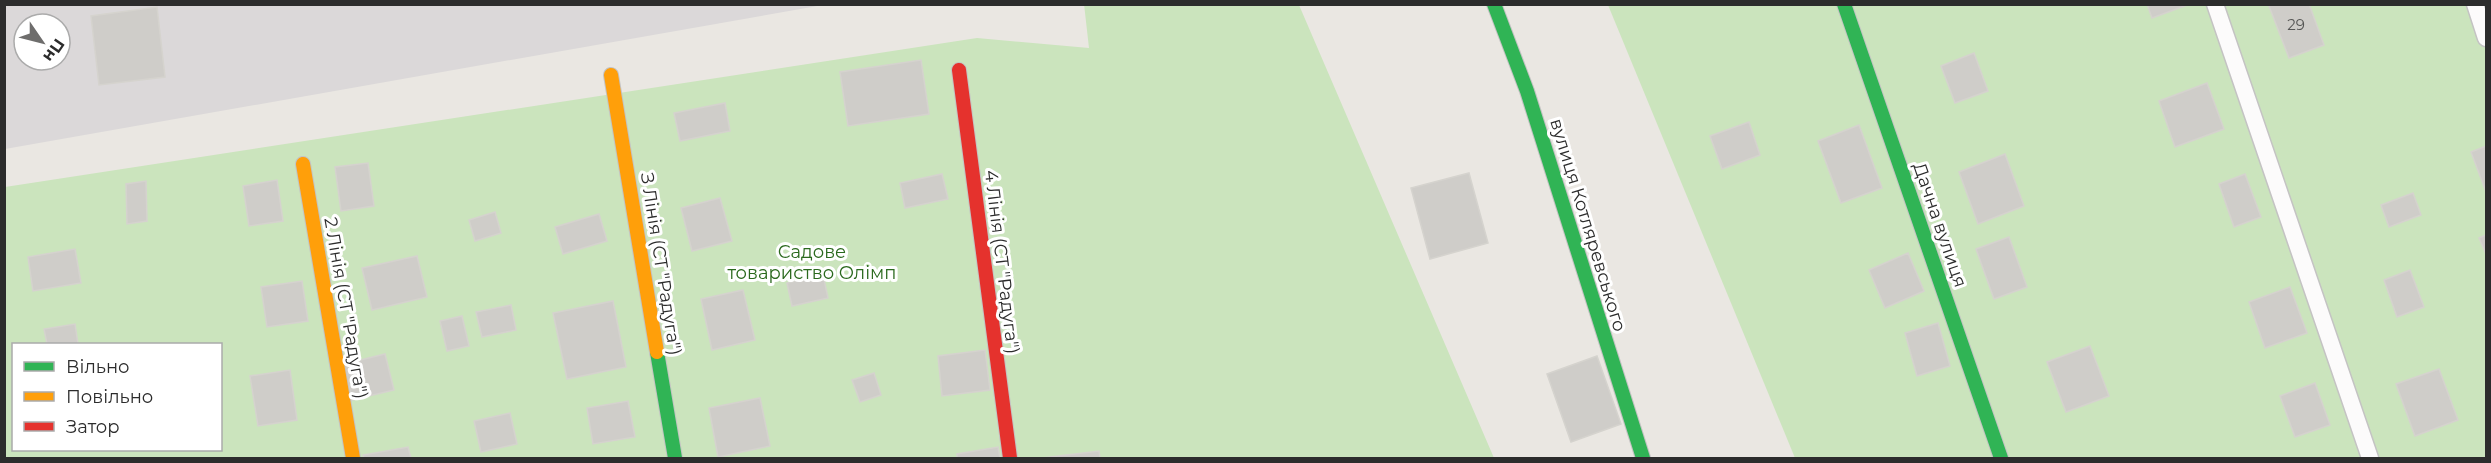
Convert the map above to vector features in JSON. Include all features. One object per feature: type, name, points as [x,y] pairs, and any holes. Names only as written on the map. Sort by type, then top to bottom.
[{"type":"street","name":"вулиця Котляревського","points":[[1494,4],[1527,91],[1643,459]]},
{"type":"street","name":"Дачна вулиця","points":[[1844,4],[2001,459]]},
{"type":"street","name":"4 Лінія (СТ \"Радуга\")","points":[[960,70],[1010,459]]},
{"type":"street","name":"З Лінія (СТ \"Радуга\")","points":[[611,75],[675,459]]},
{"type":"street","name":"2 Лінія (СТ \"Радуга\")","points":[[303,164],[353,459]]},
{"type":"lane","points":[[2215,4],[2370,459]]},
{"type":"lane","points":[[2475,4],[2487,38]]},
{"type":"shaded area","points":[[5,5],[823,5],[5,149]]},
{"type":"green space","name":"Садове товариство Олімп","points":[[1084,4],[1299,5],[1494,458],[5,458],[5,187],[977,38],[1089,48]]},
{"type":"green space","points":[[1608,5],[2486,5],[2486,458],[1795,458]]},
{"type":"building","points":[[2147,4],[2190,4],[2152,18]]},
{"type":"building","points":[[2272,4],[2309,4],[2324,45],[2289,58],[2269,6]]},
{"type":"building","points":[[157,7],[165,77],[99,85],[91,16]]},
{"type":"building","points":[[1974,53],[1988,91],[1955,103],[1941,66]]},
{"type":"building","points":[[921,60],[929,114],[848,126],[840,72]]},
{"type":"building","points":[[2207,83],[2224,129],[2175,147],[2159,101]]},
{"type":"building","points":[[725,103],[730,131],[680,141],[674,113]]},
{"type":"building","points":[[1749,122],[1760,155],[1722,169],[1710,136]]},
{"type":"building","points":[[1859,125],[1882,188],[1841,203],[1818,141]]},
{"type":"building","points":[[2486,146],[2486,192],[2471,152]]},
{"type":"building","points":[[2005,154],[2024,206],[1978,224],[1959,172]]},
{"type":"building","points":[[368,163],[374,206],[341,211],[335,167]]},
{"type":"building","points":[[1469,173],[1488,243],[1430,259],[1411,188]]},
{"type":"building","points":[[942,174],[948,199],[905,208],[900,183]]},
{"type":"building","points":[[2245,174],[2261,217],[2234,227],[2219,184]]},
{"type":"building","points":[[277,180],[283,221],[249,226],[243,186]]},
{"type":"building","points":[[146,181],[147,221],[127,224],[126,184]]},
{"type":"building","points":[[2413,193],[2421,215],[2389,227],[2381,205]]},
{"type":"building","points":[[720,198],[732,241],[692,251],[681,208]]},
{"type":"building","points":[[495,212],[501,233],[475,241],[469,220]]},
{"type":"building","points":[[599,214],[607,241],[563,254],[555,227]]},
{"type":"building","points":[[2486,235],[2486,254],[2479,238]]},
{"type":"building","points":[[2009,237],[2027,287],[1994,299],[1976,249]]},
{"type":"building","points":[[75,249],[81,283],[33,291],[28,257]]},
{"type":"building","points":[[1908,253],[1924,291],[1885,308],[1869,270]]},
{"type":"building","points":[[417,256],[427,297],[372,310],[362,268]]},
{"type":"building","points":[[2410,270],[2424,307],[2397,317],[2384,280]]},
{"type":"building","points":[[823,275],[828,298],[792,306],[787,283]]},
{"type":"building","points":[[302,281],[308,321],[267,327],[261,287]]},
{"type":"building","points":[[2290,287],[2307,333],[2265,348],[2249,302]]},
{"type":"building","points":[[743,290],[755,340],[712,350],[701,299]]},
{"type":"building","points":[[613,301],[626,367],[567,379],[553,313]]},
{"type":"building","points":[[511,305],[516,330],[482,337],[476,312]]},
{"type":"building","points":[[462,316],[469,346],[447,351],[440,321]]},
{"type":"building","points":[[1938,323],[1950,366],[1917,376],[1905,333]]},
{"type":"building","points":[[75,324],[78,343],[47,343],[44,329]]},
{"type":"building","points":[[2090,346],[2109,396],[2066,412],[2047,362]]},
{"type":"building","points":[[985,350],[990,390],[942,396],[938,356]]},
{"type":"building","points":[[385,354],[394,390],[352,400],[344,364]]},
{"type":"building","points":[[1597,356],[1621,424],[1571,442],[1547,374]]},
{"type":"building","points":[[2439,369],[2458,420],[2415,436],[2396,384]]},
{"type":"building","points":[[290,370],[297,420],[258,426],[250,376]]},
{"type":"building","points":[[874,373],[881,395],[860,402],[852,380]]},
{"type":"building","points":[[2315,383],[2330,425],[2295,437],[2280,396]]},
{"type":"building","points":[[760,398],[770,446],[718,457],[709,408]]},
{"type":"building","points":[[628,401],[635,437],[593,444],[587,408]]},
{"type":"building","points":[[510,413],[517,444],[481,452],[474,421]]},
{"type":"building","points":[[408,447],[411,458],[364,458],[363,455]]},
{"type":"building","points":[[998,447],[1000,458],[957,458],[957,454]]},
{"type":"building","points":[[1099,451],[1100,458],[1042,458]]},
{"type":"traffic: fast","points":[[1494,4],[1527,91],[1643,458]]},
{"type":"traffic: fast","points":[[1844,4],[2001,458]]},
{"type":"traffic: fast","points":[[657,352],[675,458]]},
{"type":"traffic: slow","points":[[611,75],[657,352]]},
{"type":"traffic: slow","points":[[303,164],[353,458]]},
{"type":"traffic: jam","points":[[959,70],[1010,458]]}]
